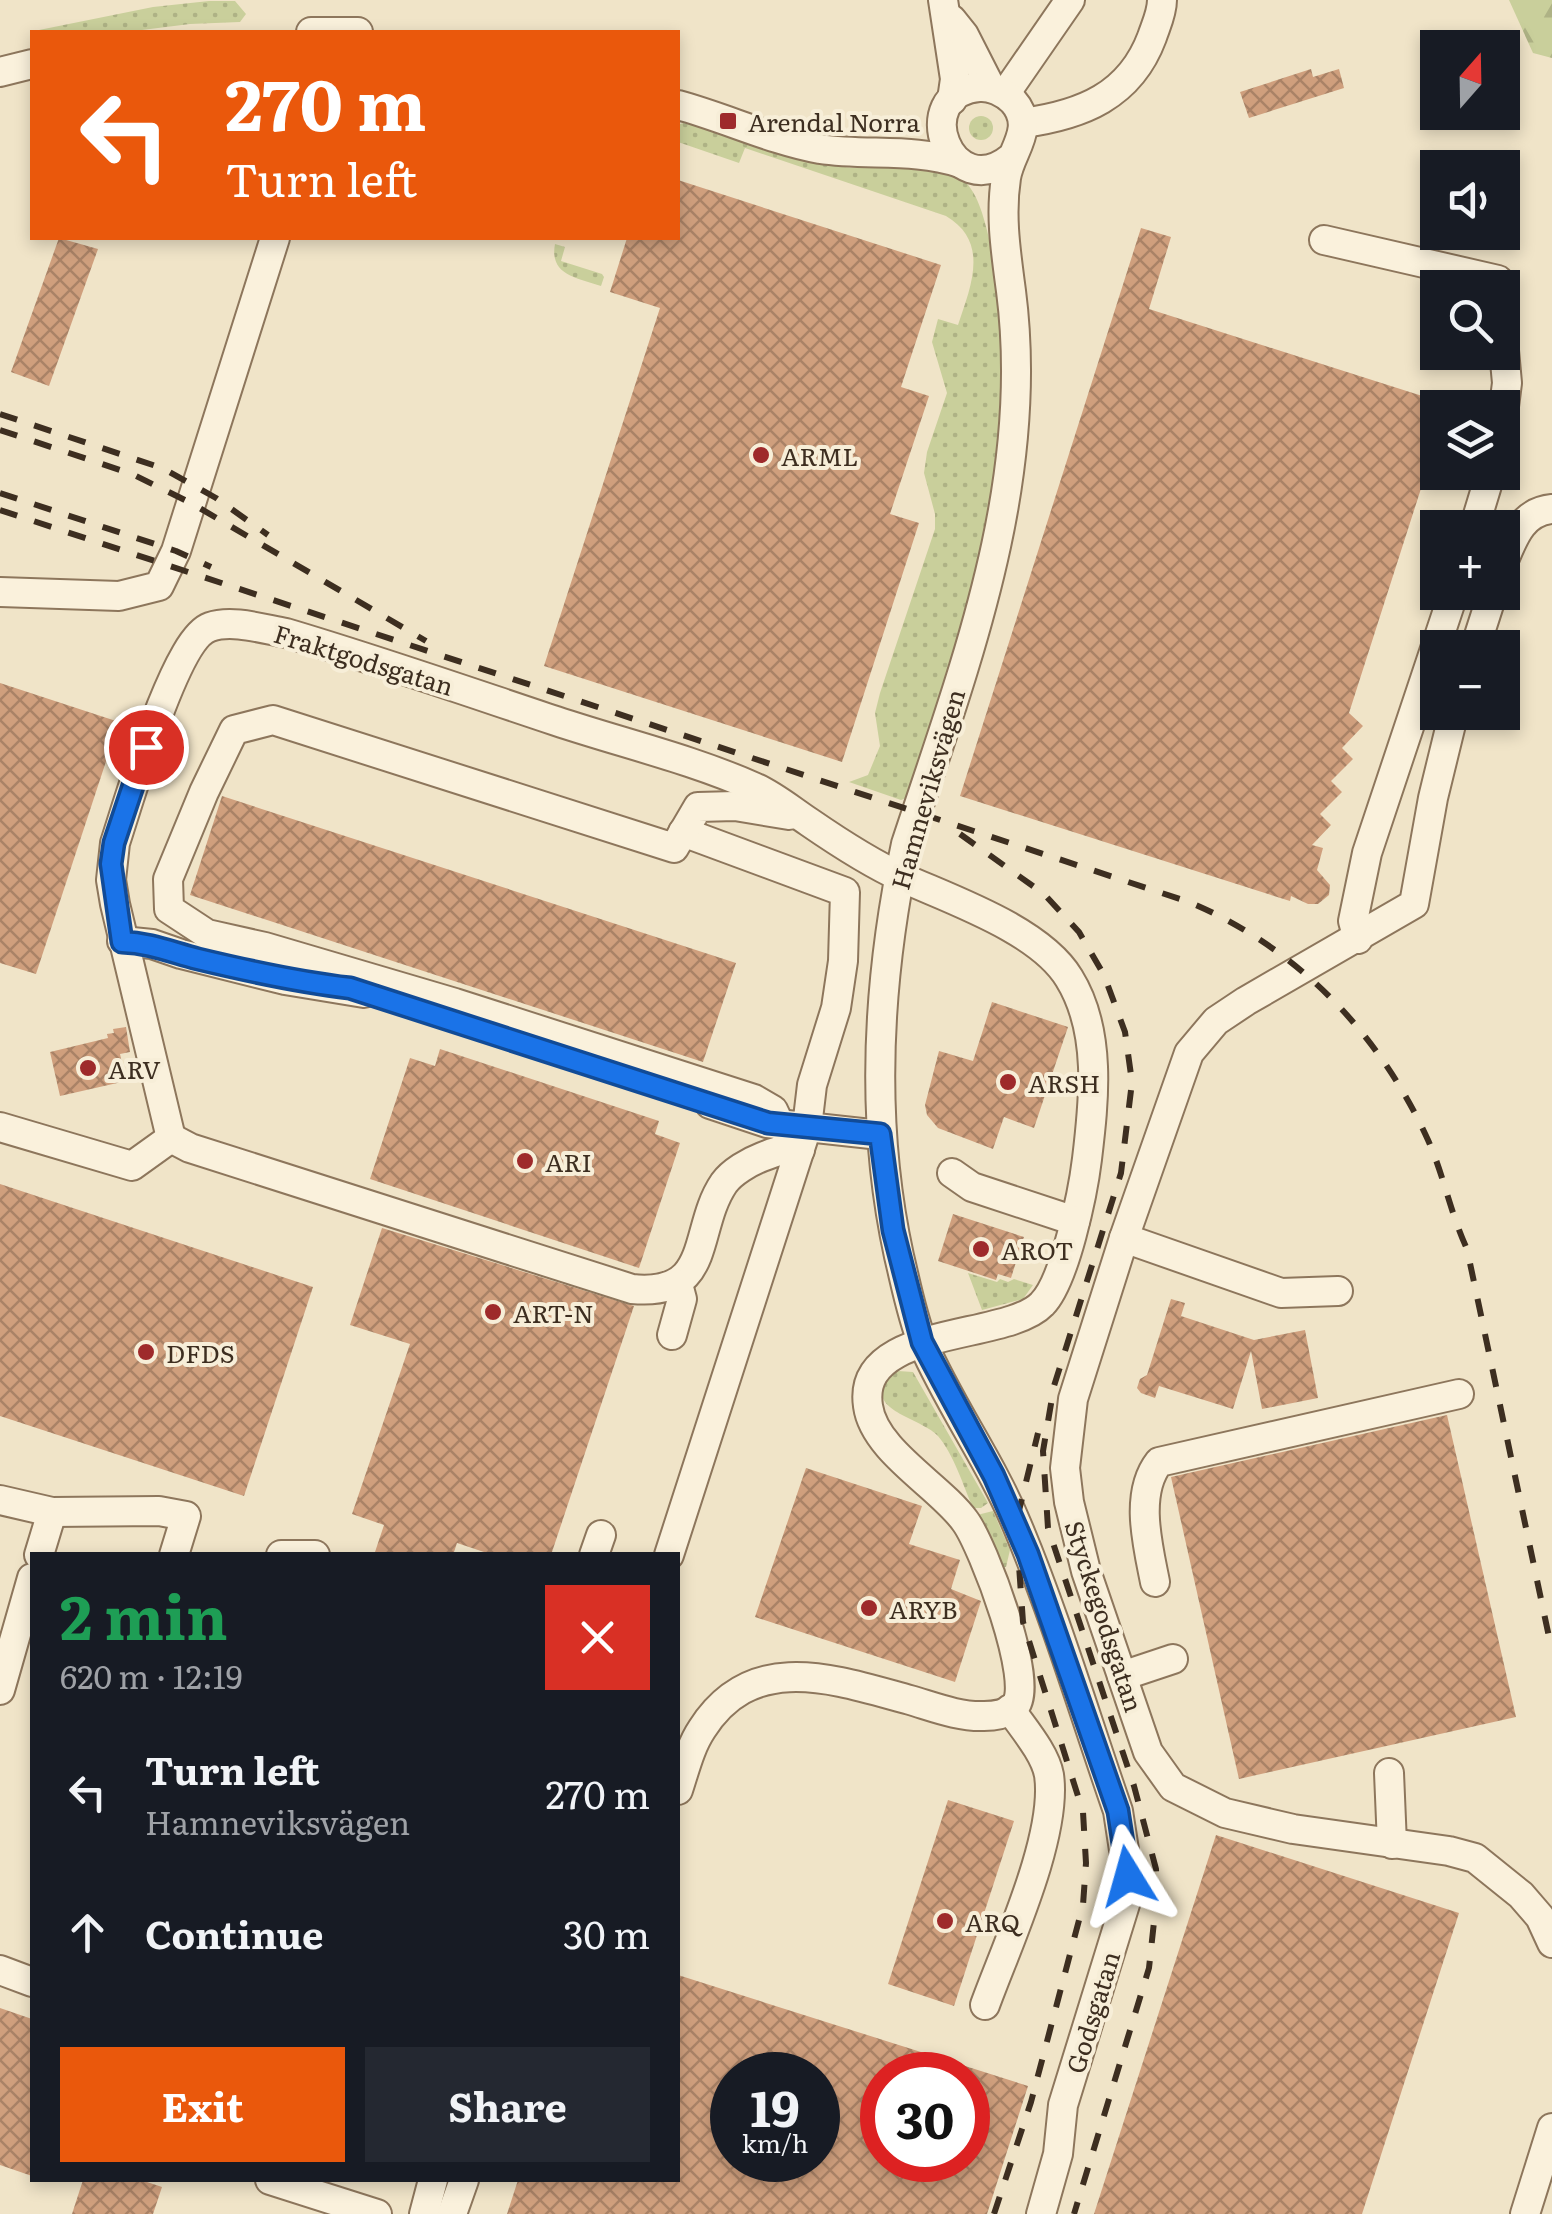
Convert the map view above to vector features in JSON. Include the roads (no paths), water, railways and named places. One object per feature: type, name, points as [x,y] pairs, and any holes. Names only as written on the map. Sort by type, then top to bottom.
[{"type":"street","points":[[998,91],[1070,0]]},
{"type":"street","points":[[1023,123],[1085,108],[1130,79],[1147,50],[1162,0]]},
{"type":"street","points":[[680,106],[799,145],[845,152],[895,151],[994,168],[1012,157],[1022,138],[1023,123],[1015,104],[998,91],[946,8]]},
{"type":"street","points":[[946,8],[955,79],[947,112],[945,146],[966,165]]},
{"type":"street","points":[[0,72],[30,64]]},
{"type":"street","points":[[895,151],[947,112],[970,89],[998,91]]},
{"type":"street","name":"Hamneviksvägen","points":[[880,1134],[882,982],[899,876],[982,606],[1007,498],[1018,356],[1003,228],[1006,177],[1012,157]]},
{"type":"street","name":"Hamneviksvägen","points":[[966,165],[1003,228]]},
{"type":"street","points":[[0,592],[120,596],[159,586],[176,551],[274,240]]},
{"type":"street","points":[[1324,240],[1454,270]]},
{"type":"street","points":[[1520,525],[1537,511],[1552,509]]},
{"type":"street","points":[[1358,939],[1354,921],[1368,853],[1448,610]]},
{"type":"street","name":"Fraktgodsgatan","points":[[170,1138],[122,942],[111,880],[114,843],[158,714],[194,637],[210,626],[242,625],[286,633],[364,656],[757,788],[899,876],[1013,928],[1066,972],[1088,1031],[1094,1090],[1084,1188],[1075,1220],[1051,1292],[1032,1313],[901,1350],[870,1382],[866,1399],[878,1432],[965,1520],[990,1568],[1019,1676],[1020,1697],[1010,1710]]},
{"type":"street","points":[[796,1134],[773,1110],[754,1099],[455,1003],[207,934],[169,909],[168,879],[234,730],[273,720],[674,848],[698,807],[736,806],[802,818]]},
{"type":"street","name":"Styckegodsgatan","points":[[1450,730],[1414,904],[1246,1001],[1203,1033],[1189,1053],[1072,1399],[1065,1468],[1076,1535],[1122,1676],[1148,1752],[1173,1787],[1224,1813],[1293,1829],[1475,1858],[1540,1917],[1552,1942]]},
{"type":"street","points":[[671,1552],[836,1008],[846,892],[684,832]]},
{"type":"street","points":[[122,942],[152,944],[285,980],[350,988],[796,1134],[880,1134]]},
{"type":"street","points":[[0,1127],[132,1166],[170,1138],[190,1148],[632,1289],[653,1291],[678,1284],[697,1261],[726,1179],[754,1160],[784,1148],[796,1134]]},
{"type":"street","name":"Godsgatan","points":[[880,1134],[893,1230],[922,1342],[1016,1523],[1118,1811],[1126,1854],[1126,1901],[1063,2104],[1058,2154],[1041,2214]]},
{"type":"street","points":[[952,1173],[972,1187],[1075,1220]]},
{"type":"street","points":[[1124,1238],[1282,1293],[1338,1291]]},
{"type":"street","points":[[672,1336],[682,1298],[678,1284]]},
{"type":"street","points":[[1155,1582],[1146,1536],[1146,1493],[1151,1473],[1159,1462],[1459,1394]]},
{"type":"street","points":[[0,1500],[52,1512],[159,1511],[186,1516],[175,1552]]},
{"type":"street","points":[[40,1552],[52,1512]]},
{"type":"street","points":[[0,1690],[30,1585]]},
{"type":"street","points":[[1122,1676],[1174,1659]]},
{"type":"street","points":[[680,1784],[694,1744],[705,1724],[725,1702],[759,1682],[787,1675],[819,1676],[966,1716],[990,1716],[1010,1710],[1049,1772],[1050,1803],[1042,1843],[985,2005]]},
{"type":"street","points":[[1389,1772],[1392,1844]]},
{"type":"street","points":[[0,1970],[30,1981]]},
{"type":"street","points":[[1524,2214],[1552,2128]]},
{"type":"street","points":[[276,2182],[377,2214]]},
{"type":"street","points":[[424,2214],[432,2182]]},
{"type":"street","points":[[452,2214],[463,2182]]},
{"type":"railway","points":[[0,414],[162,468],[216,498],[268,535]]},
{"type":"railway","points":[[0,430],[132,474],[191,503],[426,641]]},
{"type":"railway","points":[[0,493],[176,551],[211,567]]},
{"type":"railway","points":[[0,510],[1189,902],[1265,943],[1331,998],[1360,1030],[1386,1064],[1434,1154],[1467,1249],[1552,1651]]},
{"type":"railway","points":[[960,834],[1044,894],[1079,932],[1104,975],[1125,1032],[1132,1082],[1121,1173],[1054,1386],[1043,1451],[1048,1528],[1134,1786],[1156,1869],[1149,1968],[1074,2214]]},
{"type":"railway","points":[[994,2214],[1031,2102],[1083,1905],[1086,1863],[1083,1812],[1023,1622],[1016,1523],[1038,1433]]},
{"type":"place","name":"Arendal Norra","points":[[728,121]]},
{"type":"place","name":"ARML","points":[[761,455]]},
{"type":"place","name":"ARV","points":[[88,1068]]},
{"type":"place","name":"ARSH","points":[[1008,1082]]},
{"type":"place","name":"ARI","points":[[525,1161]]},
{"type":"place","name":"AROT","points":[[981,1249]]},
{"type":"place","name":"ART-N","points":[[493,1312]]},
{"type":"place","name":"DFDS","points":[[146,1352]]},
{"type":"place","name":"ARYB","points":[[869,1608]]},
{"type":"place","name":"ARQ","points":[[945,1921]]}]
